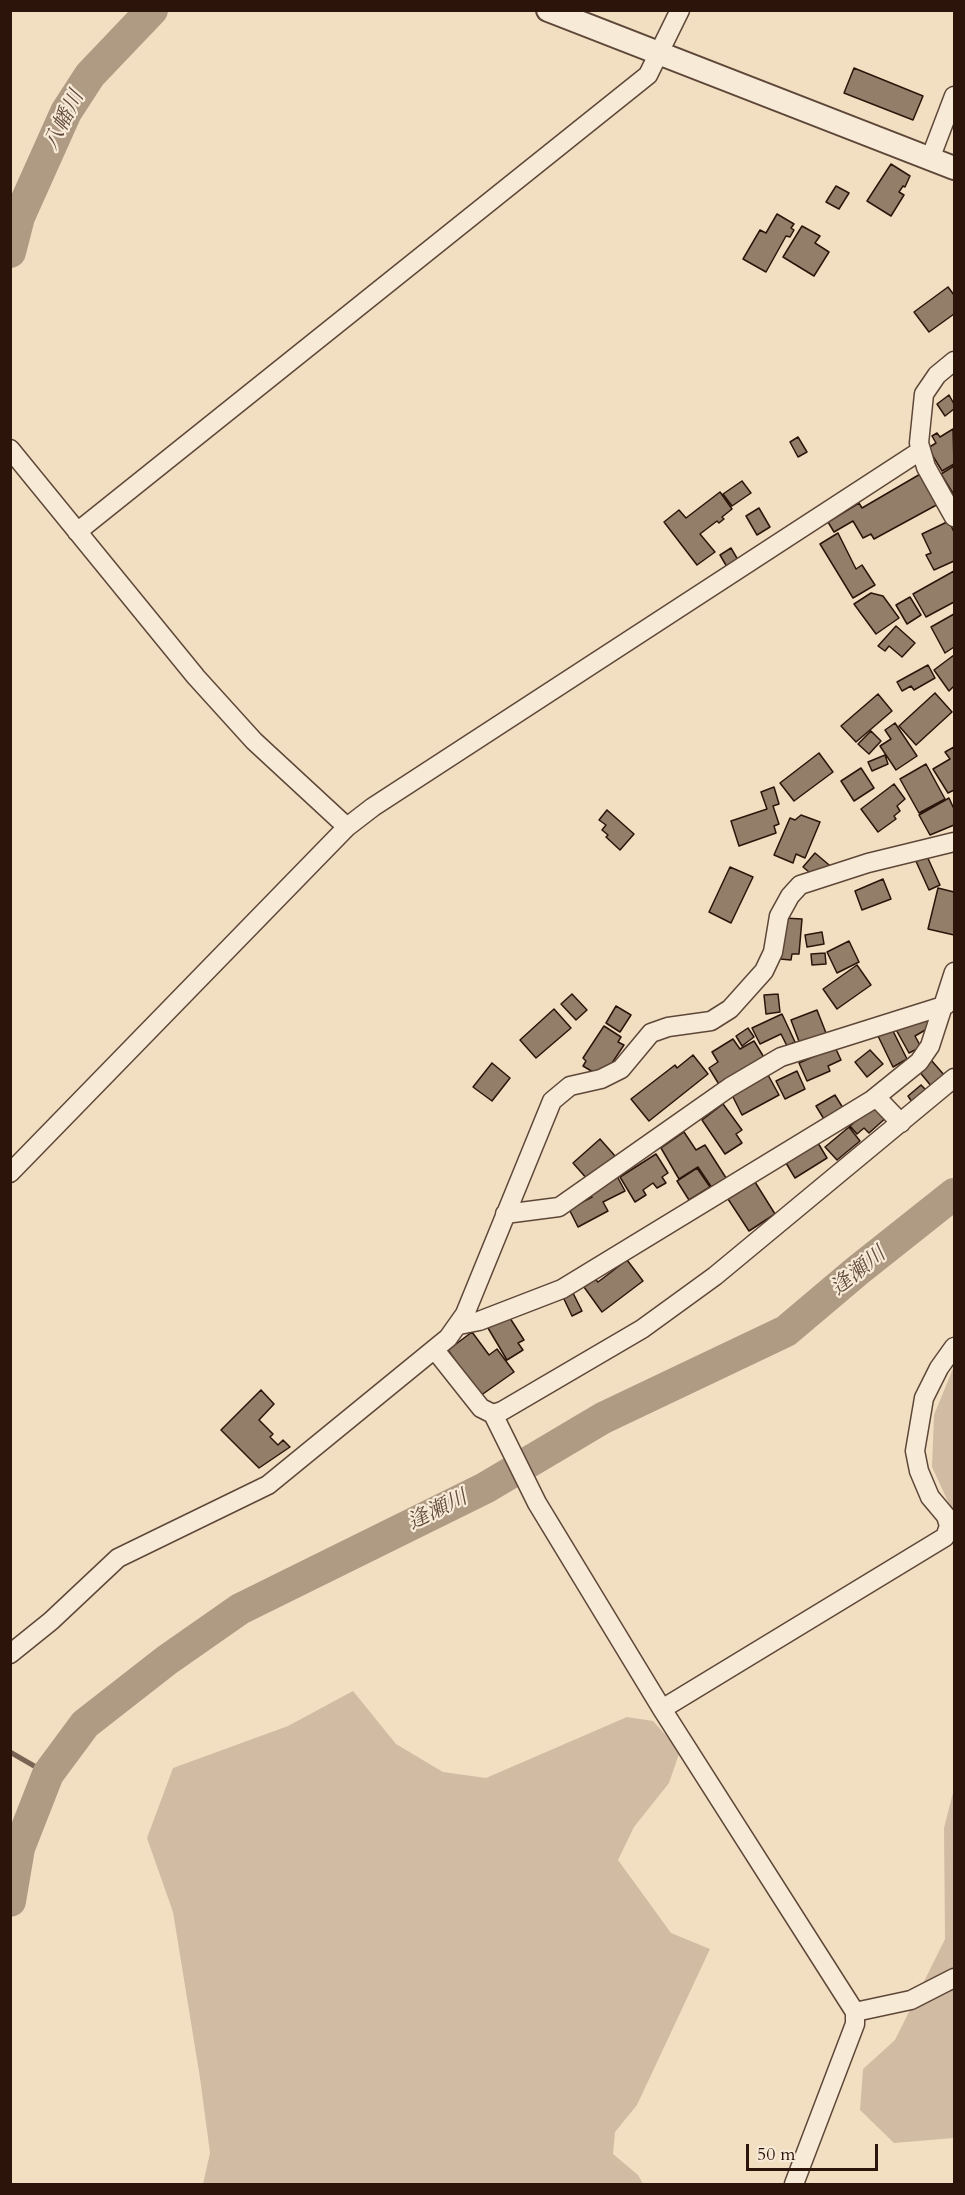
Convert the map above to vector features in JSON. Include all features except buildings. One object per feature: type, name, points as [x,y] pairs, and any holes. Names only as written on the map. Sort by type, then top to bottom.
[{"type":"street","points":[[548,10],[954,168]]},
{"type":"street","points":[[77,532],[648,75],[680,10]]},
{"type":"street","points":[[930,159],[954,96]]},
{"type":"street","points":[[954,361],[937,375],[924,394],[920,451],[926,467],[954,517]]},
{"type":"street","points":[[10,449],[203,685],[254,741],[347,827]]},
{"type":"street","points":[[10,1173],[347,827],[373,807],[920,451]]},
{"type":"street","points":[[10,1654],[51,1621],[118,1558],[268,1485],[435,1350],[459,1325],[552,1101],[570,1086],[601,1079],[621,1069],[651,1033],[668,1027],[711,1021],[730,1009],[764,971],[773,952],[779,916],[790,896],[800,885],[868,863],[954,842]]},
{"type":"street","points":[[459,1325],[479,1321],[562,1289],[852,1114],[876,1097],[919,1062],[930,1046],[946,1005],[954,972]]},
{"type":"street","points":[[505,1214],[559,1207],[730,1087],[781,1057],[946,1005]]},
{"type":"street","points":[[496,1420],[545,1387],[642,1329],[715,1275],[954,1078]]},
{"type":"street","points":[[876,1097],[901,1123]]},
{"type":"street","points":[[662,1709],[945,1537],[949,1526],[946,1516],[930,1497],[919,1471],[915,1451],[924,1398],[939,1368],[954,1347]]},
{"type":"street","points":[[435,1350],[481,1408],[496,1420],[528,1487],[662,1709],[855,2012],[855,2024],[794,2184]]},
{"type":"street","points":[[855,2012],[911,2000],[954,1978]]},
{"type":"shaded area","points":[[954,1366],[954,1509],[950,1506],[932,1467],[934,1415]]},
{"type":"shaded area","points":[[353,1691],[396,1744],[443,1772],[486,1778],[627,1717],[653,1721],[680,1751],[669,1783],[634,1827],[618,1860],[671,1933],[710,1949],[637,2105],[615,2132],[613,2154],[638,2175],[643,2184],[203,2184],[210,2153],[200,2078],[173,1912],[147,1838],[173,1768],[288,1726]]},
{"type":"shaded area","points":[[954,1789],[954,2138],[894,2143],[860,2110],[863,2069],[895,2040],[945,1939],[944,1828]]},
{"type":"waterway","name":"八幡川","points":[[10,252],[19,217],[66,112],[90,75],[152,10]]},
{"type":"waterway","name":"逢瀬川","points":[[10,1901],[19,1848],[48,1774],[85,1724],[167,1660],[240,1609],[485,1488],[603,1418],[786,1331],[954,1194]]},
{"type":"waterway","points":[[10,1752],[48,1774]]}]
